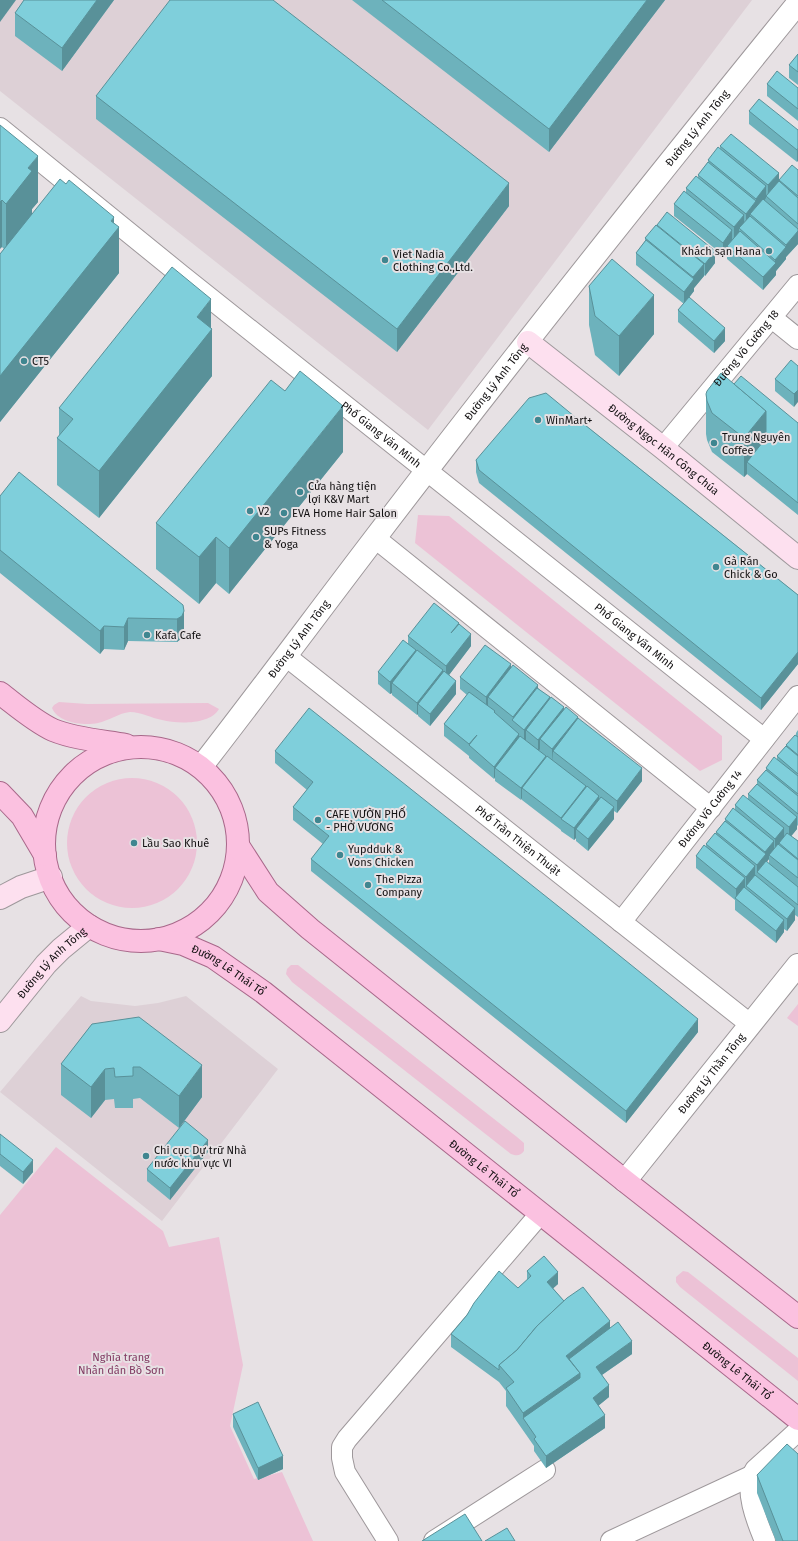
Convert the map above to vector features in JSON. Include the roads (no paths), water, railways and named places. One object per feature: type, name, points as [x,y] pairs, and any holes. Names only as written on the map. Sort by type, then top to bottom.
[{"type":"main road","name":"Đường Ngọc Hân Công Chúa","points":[[528,342],[664,448],[798,558]]},
{"type":"main road","points":[[0,693],[30,716],[54,730],[72,735],[135,746],[159,747],[170,750],[191,760],[201,767],[217,783],[229,802],[235,817],[238,832],[239,847],[233,876],[220,902],[210,913],[187,930],[159,940],[146,941],[119,938],[89,926],[64,903],[57,892],[45,855],[44,840],[46,824],[51,808],[67,781],[77,770],[90,760],[104,753],[135,746]]},
{"type":"main road","points":[[0,793],[22,816],[45,855]]},
{"type":"main road","points":[[239,847],[268,892],[275,900],[626,1182],[798,1317]]},
{"type":"main road","points":[[0,898],[21,887],[51,877]]},
{"type":"main road","name":"Đường Lý Anh Tông","points":[[0,1021],[46,964],[61,949],[89,926]]},
{"type":"main road","name":"Đường Lê Thái Tổ","points":[[159,940],[183,944],[213,957],[263,992],[798,1419]]},
{"type":"street","name":"Đường Lý Anh Tông","points":[[201,767],[287,657],[375,538],[528,342],[798,3]]},
{"type":"street","name":"Phố Giang Văn Minh","points":[[0,128],[764,739]]},
{"type":"street","name":"Đường Võ Cường 18","points":[[664,448],[798,285]]},
{"type":"street","points":[[772,318],[798,339]]},
{"type":"street","points":[[375,538],[711,808]]},
{"type":"street","name":"Phố Trần Thiện Thuật","points":[[287,657],[750,1024]]},
{"type":"street","name":"Đường Võ Cường 14","points":[[621,922],[798,696]]},
{"type":"street","name":"Đường Lý Thần Tông","points":[[626,1182],[798,965]]},
{"type":"street","points":[[388,1541],[346,1472],[342,1458],[342,1447],[347,1439],[540,1214]]},
{"type":"street","points":[[765,1541],[756,1518],[752,1502],[750,1484],[751,1476],[755,1470],[798,1431]]},
{"type":"street","points":[[434,1541],[545,1470]]},
{"type":"street","points":[[611,1541],[751,1476]]},
{"type":"place","name":"Khách sạn Hana","points":[[769,251]]},
{"type":"place","name":"Viet Nadia Clothing Co.,Ltd.","points":[[385,260]]},
{"type":"place","name":"CT5","points":[[24,361]]},
{"type":"place","name":"WinMart+","points":[[538,420]]},
{"type":"place","name":"Trung Nguyên Coffee","points":[[714,443]]},
{"type":"place","name":"Cửa hàng tiện lợi K&V Mart","points":[[300,492]]},
{"type":"place","name":"V2","points":[[250,511]]},
{"type":"place","name":"EVA Home Hair Salon","points":[[284,513]]},
{"type":"place","name":"SUPs Fitness & Yoga","points":[[256,537]]},
{"type":"place","name":"Gà Rán Chick & Go","points":[[716,567]]},
{"type":"place","name":"Kafa Cafe","points":[[147,635]]},
{"type":"place","name":"CAFE VƯỜN PHỐ - PHỞ VƯƠNG","points":[[318,820]]},
{"type":"place","name":"Lầu Sao Khuê","points":[[134,843]]},
{"type":"place","name":"Yupdduk & Vons Chicken","points":[[340,855]]},
{"type":"place","name":"The Pizza Company","points":[[368,885]]},
{"type":"place","name":"Chi cục Dự trữ Nhà nước khu vực VI","points":[[146,1156]]},
{"type":"park label","name":"Nghĩa trang Nhân dân Bồ Sơn","points":[[121,1363]]}]
